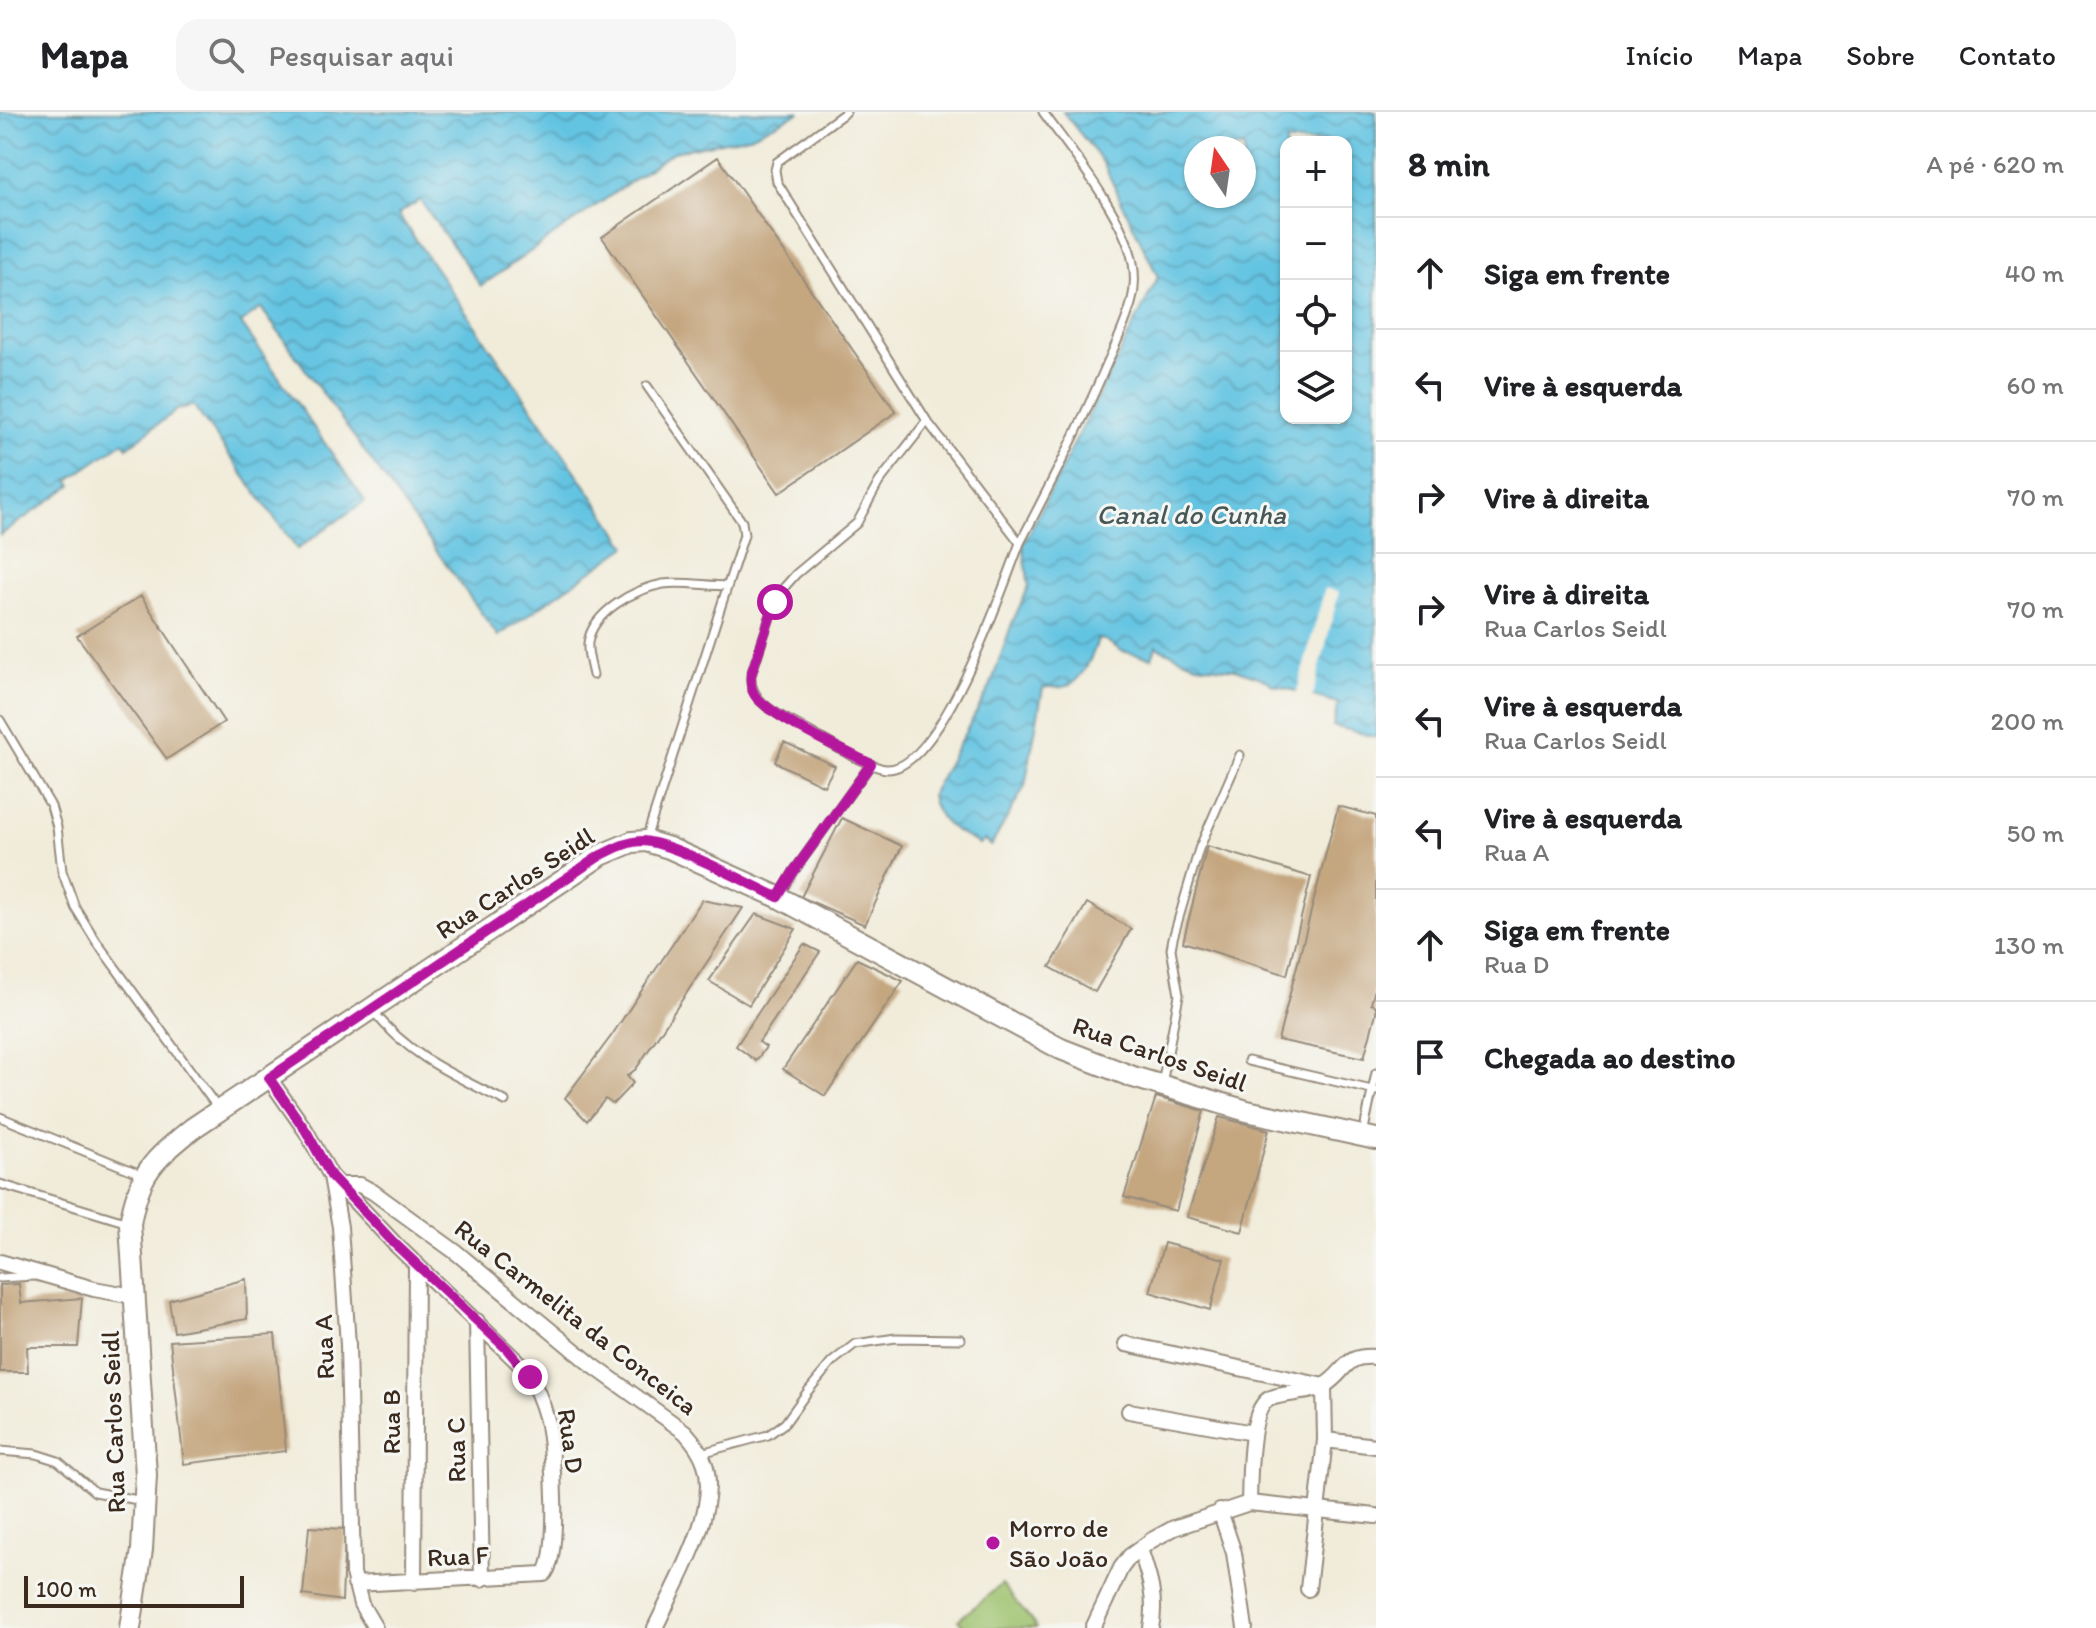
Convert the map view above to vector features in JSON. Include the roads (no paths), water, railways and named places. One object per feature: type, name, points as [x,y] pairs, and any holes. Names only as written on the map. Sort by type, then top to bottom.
[{"type":"street","name":"Rua Carlos Seidl","points":[[130,1628],[142,1550],[145,1501],[144,1425],[130,1224],[143,1175],[161,1154],[219,1110],[601,855],[632,842],[646,841],[669,848],[778,897],[1061,1049],[1162,1086],[1247,1111],[1369,1137]]},
{"type":"street","name":"Rua A","points":[[269,1078],[306,1131],[335,1181],[344,1267],[355,1584],[361,1604],[375,1628]]},
{"type":"street","name":"Rua D","points":[[335,1181],[524,1368],[537,1389],[546,1417],[553,1486],[551,1558]]},
{"type":"street","name":"Rua Carmelita da Conceica","points":[[335,1181],[360,1185],[373,1192],[457,1253],[592,1365],[685,1432],[701,1453],[709,1491],[704,1514],[655,1628]]},
{"type":"street","points":[[0,1262],[44,1276],[133,1296]]},
{"type":"street","name":"Rua B","points":[[414,1582],[416,1263]]},
{"type":"street","name":"Rua C","points":[[477,1321],[482,1579]]},
{"type":"street","points":[[1126,1344],[1324,1386]]},
{"type":"street","points":[[1249,1503],[1253,1433],[1266,1400],[1324,1386],[1353,1359],[1359,1356],[1376,1357]]},
{"type":"street","points":[[1308,1589],[1325,1440],[1324,1386]]},
{"type":"street","points":[[1129,1411],[1253,1433]]},
{"type":"street","points":[[1325,1440],[1376,1446]]},
{"type":"street","points":[[1093,1628],[1121,1568],[1140,1549],[1162,1534],[1220,1511],[1249,1503],[1376,1516]]},
{"type":"street","points":[[1220,1511],[1239,1575],[1245,1628]]},
{"type":"street","points":[[1140,1549],[1154,1595],[1155,1612],[1151,1628]]},
{"type":"street","name":"Rua F","points":[[355,1584],[544,1574],[548,1572],[551,1558]]},
{"type":"lane","points":[[846,112],[786,154],[775,166],[775,176],[782,192],[927,421],[1020,543]]},
{"type":"lane","points":[[927,421],[879,482],[857,523],[796,574],[781,591],[751,675],[754,695],[777,714],[871,764],[890,769],[904,764],[927,742],[968,675],[1020,543],[1086,413],[1132,299],[1134,281],[1130,254],[1121,232],[1097,188],[1043,112]]},
{"type":"lane","points":[[646,841],[744,535],[742,522],[647,386]]},
{"type":"lane","points":[[593,675],[588,646],[591,632],[600,616],[638,593],[665,584],[727,586]]},
{"type":"lane","points":[[0,720],[51,806],[57,827],[62,871],[75,907],[96,941],[219,1110]]},
{"type":"lane","points":[[1162,1086],[1179,995],[1171,949],[1173,938],[1199,849],[1240,755]]},
{"type":"lane","points":[[778,897],[871,764]]},
{"type":"lane","points":[[371,1009],[392,1034],[430,1064],[505,1101]]},
{"type":"lane","points":[[1248,1061],[1374,1090]]},
{"type":"lane","points":[[1369,1137],[1376,1073]]},
{"type":"lane","points":[[0,1117],[143,1175]]},
{"type":"lane","points":[[0,1184],[130,1224]]},
{"type":"lane","points":[[0,1278],[44,1276]]},
{"type":"lane","points":[[701,1453],[768,1435],[785,1423],[832,1362],[855,1344],[896,1338],[961,1339]]},
{"type":"lane","points":[[0,1451],[36,1454],[58,1461],[89,1489],[145,1501]]},
{"type":"water","points":[[0,112],[800,112],[750,136],[673,152],[481,286],[420,200],[398,214],[627,546],[498,636],[261,308],[241,323],[365,501],[297,549],[193,405],[177,410],[127,447],[123,442],[69,480],[72,485],[0,535]]},
{"type":"water","name":"Canal do Cunha","points":[[1063,112],[1376,112],[1376,737],[1333,726],[1338,703],[1271,684],[1235,669],[1197,665],[1157,647],[1157,644],[1152,658],[1122,651],[1098,639],[1090,660],[1076,680],[1063,687],[1043,688],[1025,786],[991,846],[985,840],[979,844],[955,831],[943,820],[931,795],[990,687],[1012,623],[1029,586],[1023,545],[1158,277],[1102,161]]},
{"type":"place","name":"Morro de São João","points":[[993,1543]]}]
